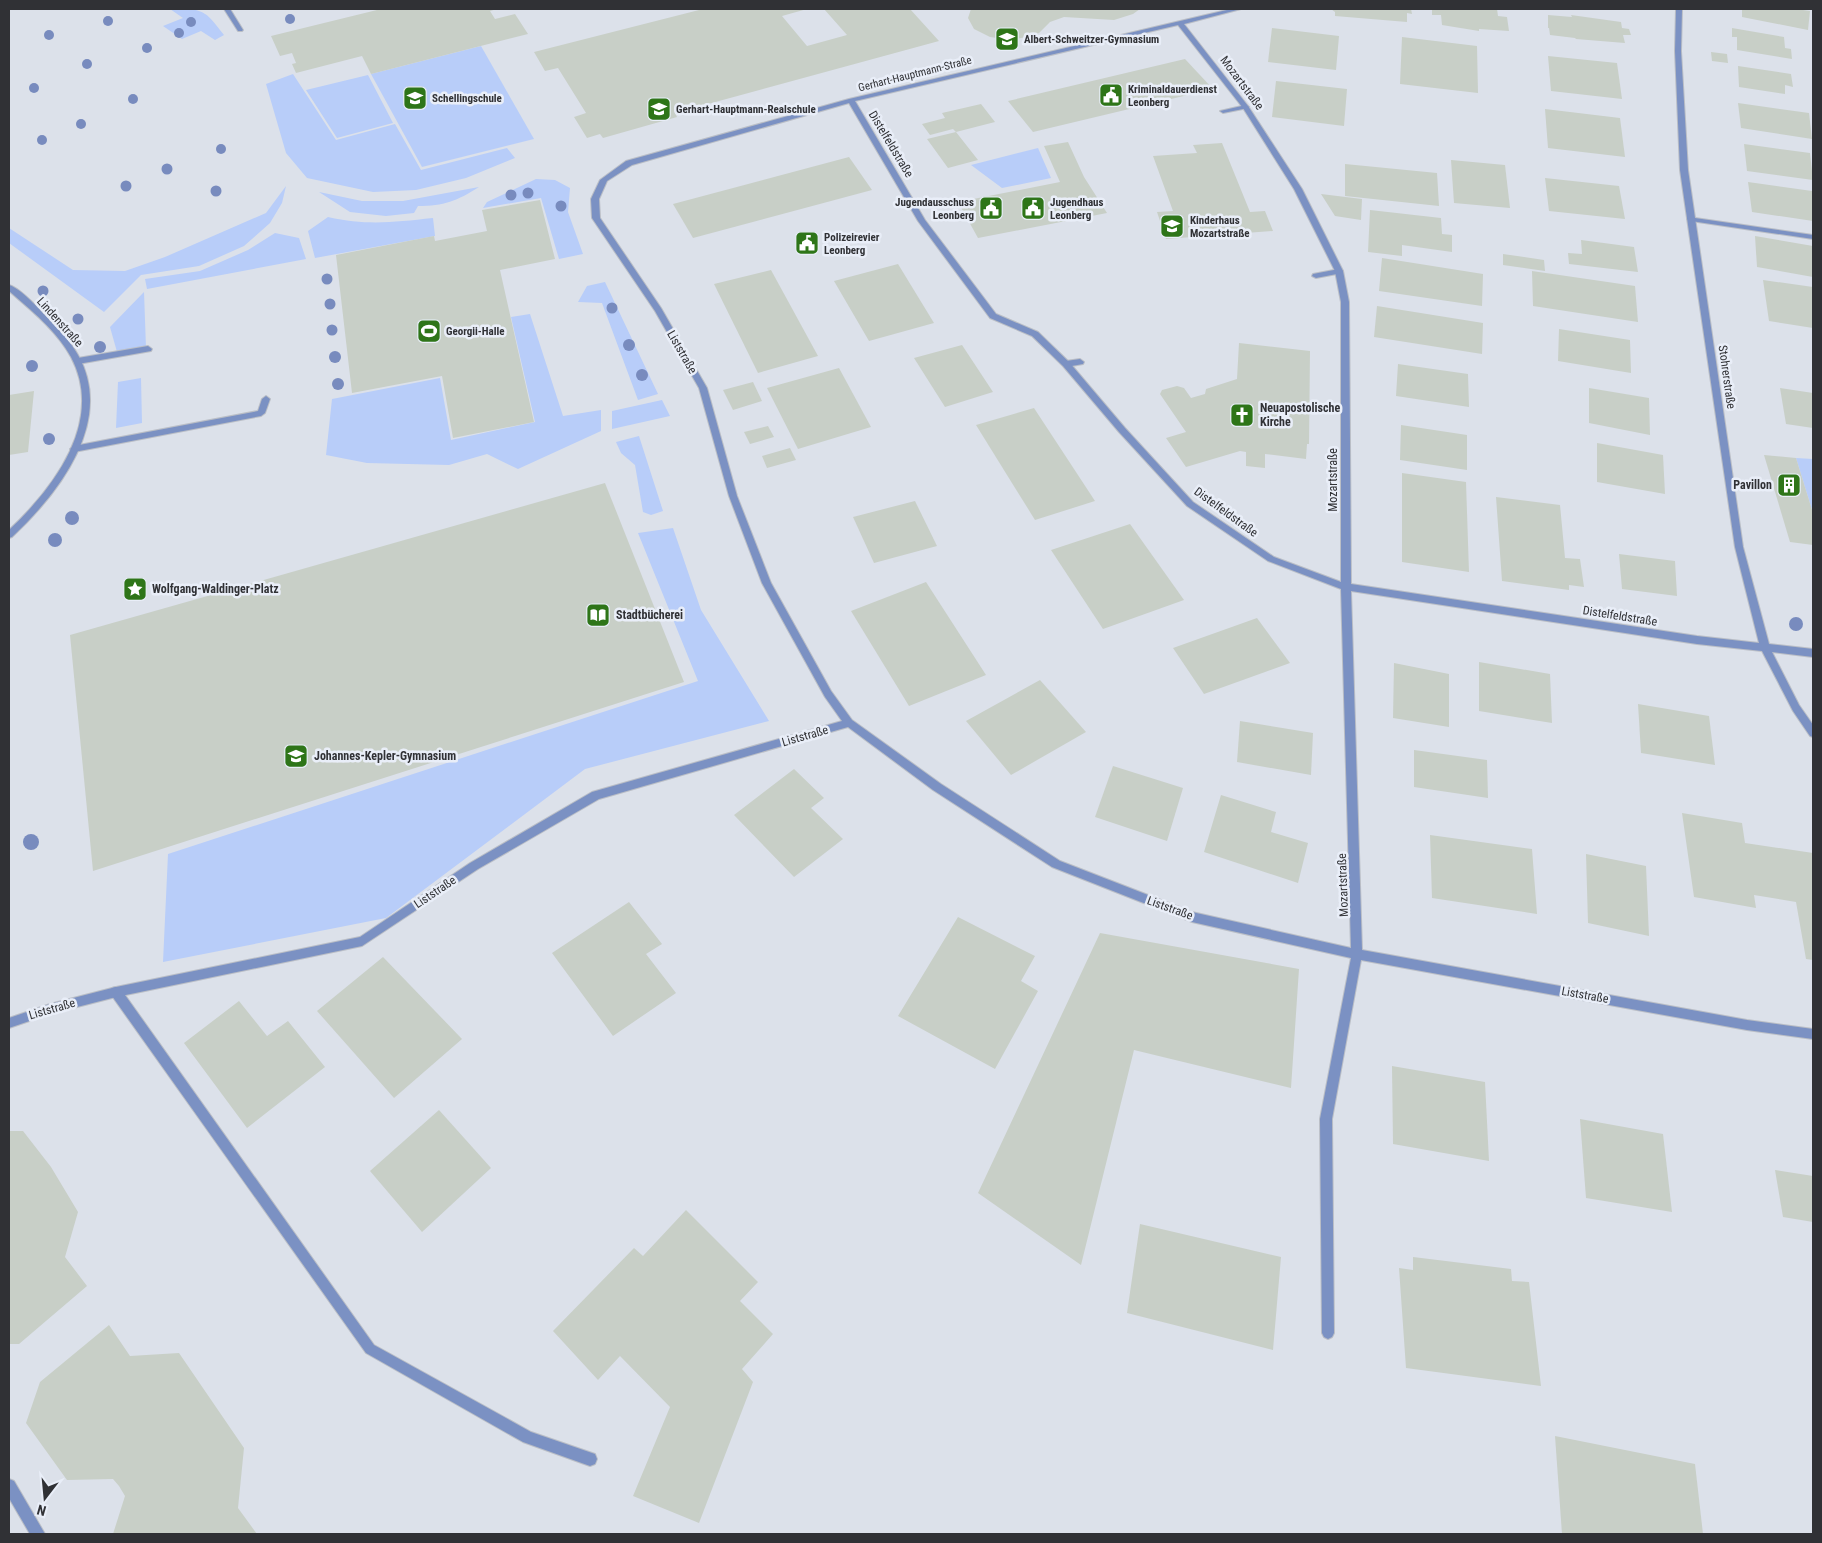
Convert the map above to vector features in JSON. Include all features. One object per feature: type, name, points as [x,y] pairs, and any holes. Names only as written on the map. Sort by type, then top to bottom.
[{"type":"street","points":[[227,9],[240,30]]},
{"type":"street","name":"Gerhart-Hauptmann-Straße","points":[[604,180],[629,163],[851,100],[1238,9]]},
{"type":"street","name":"Stohrerstraße","points":[[1679,9],[1678,51],[1684,170],[1739,547],[1765,647],[1796,708],[1813,733]]},
{"type":"street","name":"Mozartstraße","points":[[1180,23],[1246,107],[1298,190],[1338,271],[1346,302],[1346,587],[1357,954]]},
{"type":"street","name":"Distelfeldstraße","points":[[851,100],[922,221],[993,316],[1035,334],[1066,364],[1122,430],[1190,504],[1271,559],[1346,587],[1697,640],[1813,653]]},
{"type":"street","points":[[1222,111],[1246,107]]},
{"type":"street","name":"Liststraße","points":[[604,180],[595,199],[596,218],[658,310],[703,388],[733,496],[767,583],[828,694],[849,723],[937,787],[1056,864],[1192,917],[1357,954],[1747,1025],[1813,1034]]},
{"type":"street","points":[[1692,219],[1813,237]]},
{"type":"street","points":[[1316,276],[1338,271]]},
{"type":"street","name":"Lindenstraße","points":[[9,287],[37,312],[70,349],[78,362],[86,402],[86,416],[74,449],[49,493],[9,535]]},
{"type":"street","points":[[78,362],[148,349]]},
{"type":"street","points":[[1066,364],[1080,362]]},
{"type":"street","points":[[74,449],[261,413],[266,400]]},
{"type":"street","name":"Liststraße","points":[[9,1023],[50,1009],[116,992],[362,941],[474,866],[596,795],[849,723]]},
{"type":"street","points":[[1328,1333],[1326,1119],[1357,954]]},
{"type":"street","points":[[116,992],[370,1349],[528,1437],[590,1459]]},
{"type":"street","points":[[9,1486],[38,1534]]},
{"type":"shaded area","points":[[170,9],[190,9],[202,12],[212,20],[224,35],[215,40],[201,31],[182,39],[163,26],[183,18]]},
{"type":"shaded area","points":[[481,46],[534,139],[422,167],[371,74]]},
{"type":"shaded area","points":[[293,74],[336,140],[395,124],[421,170],[507,148],[515,158],[466,178],[416,190],[373,192],[307,178],[286,153],[266,84]]},
{"type":"shaded area","points":[[368,75],[393,123],[337,138],[306,90]]},
{"type":"shaded area","points":[[1038,148],[1051,178],[1002,188],[971,165]]},
{"type":"shaded area","points":[[536,179],[555,180],[570,188],[568,212],[583,254],[559,259],[541,198],[483,208],[487,202]]},
{"type":"shaded area","points":[[286,186],[282,203],[270,223],[244,246],[199,266],[141,275],[104,312],[9,243],[9,228],[73,270],[125,271],[165,257],[266,213]]},
{"type":"shaded area","points":[[479,187],[450,202],[418,206],[414,213],[386,216],[350,212],[319,192],[362,201],[403,201]]},
{"type":"shaded area","points":[[328,217],[356,222],[393,222],[433,218],[435,236],[315,258],[308,231]]},
{"type":"shaded area","points":[[275,233],[299,238],[306,259],[147,289],[145,279],[200,271],[248,250]]},
{"type":"shaded area","points":[[605,282],[658,394],[638,400],[602,303],[578,302],[587,286]]},
{"type":"shaded area","points":[[144,292],[146,348],[117,352],[110,327]]},
{"type":"shaded area","points":[[530,314],[563,416],[601,410],[601,431],[518,469],[487,454],[449,465],[367,463],[326,455],[332,399],[440,378],[451,440],[535,422],[511,317]]},
{"type":"shaded area","points":[[141,378],[142,423],[116,428],[118,382]]},
{"type":"shaded area","points":[[662,400],[670,416],[612,429],[612,411]]},
{"type":"shaded area","points":[[639,436],[663,511],[651,515],[643,512],[635,465],[621,453],[616,442]]},
{"type":"shaded area","points":[[1796,458],[1813,459],[1813,513]]},
{"type":"shaded area","points":[[673,528],[701,610],[769,721],[585,769],[386,918],[163,962],[168,854],[698,681],[638,533]]},
{"type":"building","points":[[381,9],[497,9],[490,11],[495,19],[515,14],[528,34],[371,74],[362,56],[296,73],[292,64],[296,63],[292,53],[280,56],[271,36]]},
{"type":"building","name":"Gerhart-Hauptmann-Realschule","points":[[703,9],[807,9],[782,16],[807,46],[847,35],[824,9],[910,9],[939,41],[675,113],[677,117],[603,138],[600,134],[587,138],[574,117],[586,113],[558,68],[545,71],[534,52]]},
{"type":"building","points":[[971,9],[1140,9],[1133,14],[1114,20],[1064,17],[1050,22],[1039,33],[1011,40],[990,37],[974,29],[968,18]]},
{"type":"building","points":[[1331,9],[1411,9],[1412,14],[1407,13],[1407,22],[1335,16],[1335,12]]},
{"type":"building","points":[[1432,9],[1497,9],[1498,16],[1507,17],[1509,31],[1479,29],[1479,31],[1442,25],[1441,15],[1432,15]]},
{"type":"building","points":[[1742,9],[1796,9],[1810,11],[1808,30],[1742,17]]},
{"type":"building","points":[[1548,15],[1572,17],[1571,15],[1621,22],[1622,28],[1629,29],[1631,35],[1623,35],[1625,43],[1550,35]]},
{"type":"building","points":[[1272,28],[1339,36],[1336,70],[1268,62]]},
{"type":"building","points":[[1732,28],[1784,37],[1785,48],[1791,49],[1792,59],[1737,50],[1737,37],[1732,37]]},
{"type":"building","points":[[1402,37],[1477,46],[1478,93],[1400,84]]},
{"type":"building","points":[[1711,52],[1727,54],[1728,63],[1712,61]]},
{"type":"building","points":[[1548,56],[1617,63],[1622,99],[1551,91]]},
{"type":"building","name":"Kriminaldauerdienst Leonberg","points":[[1185,59],[1213,89],[1033,132],[1008,101]]},
{"type":"building","points":[[1738,66],[1791,74],[1793,87],[1785,85],[1785,94],[1739,87]]},
{"type":"building","points":[[1276,81],[1347,89],[1344,126],[1272,117]]},
{"type":"building","points":[[1738,103],[1809,113],[1812,139],[1741,128]]},
{"type":"building","points":[[981,104],[995,122],[956,132],[953,129],[930,135],[922,124],[945,118],[942,113]]},
{"type":"building","points":[[1545,109],[1620,118],[1625,157],[1548,148]]},
{"type":"building","points":[[956,132],[978,160],[948,168],[927,139]]},
{"type":"building","points":[[1068,142],[1084,177],[1107,213],[978,238],[958,202],[1060,182],[1044,146]]},
{"type":"building","points":[[1222,143],[1250,212],[1265,211],[1273,231],[1166,239],[1157,212],[1173,211],[1153,156],[1197,153],[1193,145]]},
{"type":"building","points":[[1744,144],[1810,153],[1813,180],[1747,171]]},
{"type":"building","points":[[849,157],[872,190],[693,238],[673,204]]},
{"type":"building","points":[[1451,160],[1505,165],[1510,208],[1454,203]]},
{"type":"building","points":[[1345,164],[1437,173],[1439,206],[1345,196]]},
{"type":"building","points":[[1545,178],[1619,186],[1625,219],[1549,211]]},
{"type":"building","points":[[1748,182],[1812,191],[1813,221],[1752,212]]},
{"type":"building","points":[[1321,194],[1362,199],[1361,220],[1335,216]]},
{"type":"building","name":"Georgii-Halle","points":[[540,200],[555,259],[500,270],[534,422],[453,438],[442,376],[352,393],[336,255],[434,236],[435,241],[487,231],[482,210]]},
{"type":"building","points":[[1370,210],[1441,218],[1442,234],[1452,235],[1452,252],[1402,245],[1402,256],[1368,252]]},
{"type":"building","points":[[1755,236],[1813,246],[1813,277],[1757,267]]},
{"type":"building","points":[[1581,240],[1634,247],[1638,272],[1569,264],[1568,253],[1582,254]]},
{"type":"building","points":[[1503,254],[1544,260],[1545,271],[1503,265]]},
{"type":"building","points":[[1382,258],[1483,274],[1482,306],[1379,291]]},
{"type":"building","points":[[898,264],[934,323],[869,341],[834,281]]},
{"type":"building","points":[[771,270],[818,356],[758,373],[714,284]]},
{"type":"building","points":[[1532,271],[1635,286],[1638,322],[1533,306]]},
{"type":"building","points":[[1763,280],[1813,287],[1813,328],[1769,321]]},
{"type":"building","points":[[1377,306],[1483,323],[1482,354],[1374,337]]},
{"type":"building","points":[[1559,329],[1630,340],[1631,373],[1558,361]]},
{"type":"building","name":"Neuapostolische Kirche","points":[[1239,343],[1310,351],[1309,444],[1307,444],[1306,459],[1265,454],[1265,468],[1246,466],[1246,452],[1240,451],[1186,467],[1166,438],[1186,432],[1160,394],[1162,390],[1177,386],[1184,388],[1191,398],[1205,394],[1206,389],[1237,379]]},
{"type":"building","points":[[962,345],[993,392],[945,407],[914,358]]},
{"type":"building","points":[[1398,364],[1468,374],[1469,407],[1396,396]]},
{"type":"building","points":[[839,368],[871,427],[798,449],[767,388]]},
{"type":"building","points":[[753,382],[762,401],[733,410],[723,390]]},
{"type":"building","points":[[1589,388],[1649,398],[1650,435],[1589,423]]},
{"type":"building","points":[[1780,388],[1813,393],[1813,428],[1786,424]]},
{"type":"building","points":[[34,391],[28,452],[9,455],[9,395]]},
{"type":"building","points":[[1034,408],[1095,501],[1035,520],[976,425]]},
{"type":"building","points":[[1401,425],[1467,435],[1467,470],[1400,460]]},
{"type":"building","points":[[768,426],[774,437],[750,444],[744,432]]},
{"type":"building","points":[[1597,443],[1663,455],[1665,494],[1597,482]]},
{"type":"building","points":[[790,448],[796,460],[767,468],[762,456]]},
{"type":"building","name":"Pavillon","points":[[1764,455],[1796,458],[1813,513],[1813,545],[1790,542]]},
{"type":"building","points":[[1402,473],[1466,482],[1469,572],[1402,562]]},
{"type":"building","points":[[605,483],[684,682],[93,871],[70,635]]},
{"type":"building","points":[[1496,497],[1560,505],[1565,558],[1580,559],[1584,587],[1569,585],[1569,590],[1502,581]]},
{"type":"building","points":[[915,501],[937,546],[874,563],[853,517]]},
{"type":"building","points":[[1130,524],[1184,600],[1103,629],[1051,550]]},
{"type":"building","points":[[1619,554],[1675,561],[1677,596],[1622,589]]},
{"type":"building","points":[[926,582],[986,675],[909,706],[851,611]]},
{"type":"building","points":[[1257,618],[1290,663],[1204,694],[1173,648]]},
{"type":"building","points":[[1479,662],[1550,674],[1552,723],[1479,711]]},
{"type":"building","points":[[1394,663],[1449,674],[1449,727],[1393,718]]},
{"type":"building","points":[[1040,680],[1086,732],[1011,775],[966,721]]},
{"type":"building","points":[[1638,704],[1709,716],[1715,765],[1641,753]]},
{"type":"building","points":[[1240,721],[1313,733],[1311,775],[1237,762]]},
{"type":"building","points":[[1414,750],[1487,760],[1488,798],[1414,787]]},
{"type":"building","points":[[1113,766],[1183,788],[1167,841],[1095,817]]},
{"type":"building","points":[[794,769],[824,798],[811,808],[843,839],[794,877],[734,815]]},
{"type":"building","points":[[1221,795],[1276,812],[1271,832],[1308,843],[1298,883],[1204,852]]},
{"type":"building","points":[[1682,813],[1742,823],[1745,843],[1813,853],[1813,960],[1806,959],[1796,902],[1754,895],[1756,908],[1694,897]]},
{"type":"building","points":[[1430,835],[1532,849],[1537,914],[1432,898]]},
{"type":"building","points":[[1586,854],[1646,866],[1649,936],[1588,923]]},
{"type":"building","points":[[629,902],[662,944],[646,954],[676,993],[613,1036],[552,953]]},
{"type":"building","points":[[958,917],[1035,956],[1021,981],[1038,991],[995,1069],[898,1016]]},
{"type":"building","points":[[1100,933],[1299,969],[1291,1088],[1134,1050],[1081,1265],[978,1193]]},
{"type":"building","points":[[383,957],[462,1039],[394,1098],[317,1011]]},
{"type":"building","points":[[239,1001],[267,1036],[288,1021],[325,1067],[247,1128],[184,1043]]},
{"type":"building","points":[[1392,1066],[1485,1082],[1489,1161],[1393,1144]]},
{"type":"building","points":[[439,1110],[491,1168],[422,1232],[370,1171]]},
{"type":"building","points":[[1580,1119],[1663,1134],[1672,1212],[1586,1198]]},
{"type":"building","points":[[9,1131],[23,1131],[51,1167],[78,1212],[65,1257],[87,1286],[19,1344],[9,1344]]},
{"type":"building","points":[[1775,1170],[1813,1176],[1813,1222],[1783,1217]]},
{"type":"building","points":[[686,1210],[758,1282],[740,1301],[773,1334],[742,1369],[753,1382],[699,1523],[633,1496],[670,1407],[620,1356],[598,1380],[553,1331],[634,1248],[643,1256]]},
{"type":"building","points":[[1140,1224],[1281,1257],[1273,1350],[1127,1313]]},
{"type":"building","points":[[1413,1257],[1511,1269],[1512,1281],[1529,1282],[1541,1386],[1406,1368],[1399,1268],[1413,1270]]},
{"type":"building","points":[[109,1325],[130,1356],[179,1353],[244,1448],[238,1508],[257,1534],[113,1534],[125,1496],[119,1486],[113,1479],[67,1480],[26,1423],[40,1382]]},
{"type":"building","points":[[1555,1436],[1695,1464],[1703,1534],[1562,1534]]},
{"type":"place","name":"Albert-Schweitzer-Gymnasium","points":[[1007,39]]},
{"type":"place","name":"Kriminaldauerdienst Leonberg","points":[[1111,95]]},
{"type":"place","name":"Schellingschule","points":[[415,98]]},
{"type":"place","name":"Gerhart-Hauptmann-Realschule","points":[[659,109]]},
{"type":"place","name":"Jugendausschuss Leonberg","points":[[991,208]]},
{"type":"place","name":"Jugendhaus Leonberg","points":[[1033,208]]},
{"type":"place","name":"Kinderhaus Mozartstraße","points":[[1172,226]]},
{"type":"place","name":"Polizeirevier Leonberg","points":[[807,243]]},
{"type":"place","name":"Georgii-Halle","points":[[429,331]]},
{"type":"place","name":"Neuapostolische Kirche","points":[[1242,415]]},
{"type":"place","name":"Pavillon","points":[[1789,485]]},
{"type":"place","name":"Wolfgang-Waldinger-Platz","points":[[135,589]]},
{"type":"place","name":"Stadtbücherei","points":[[598,615]]},
{"type":"place","name":"Johannes-Kepler-Gymnasium","points":[[296,756]]}]
